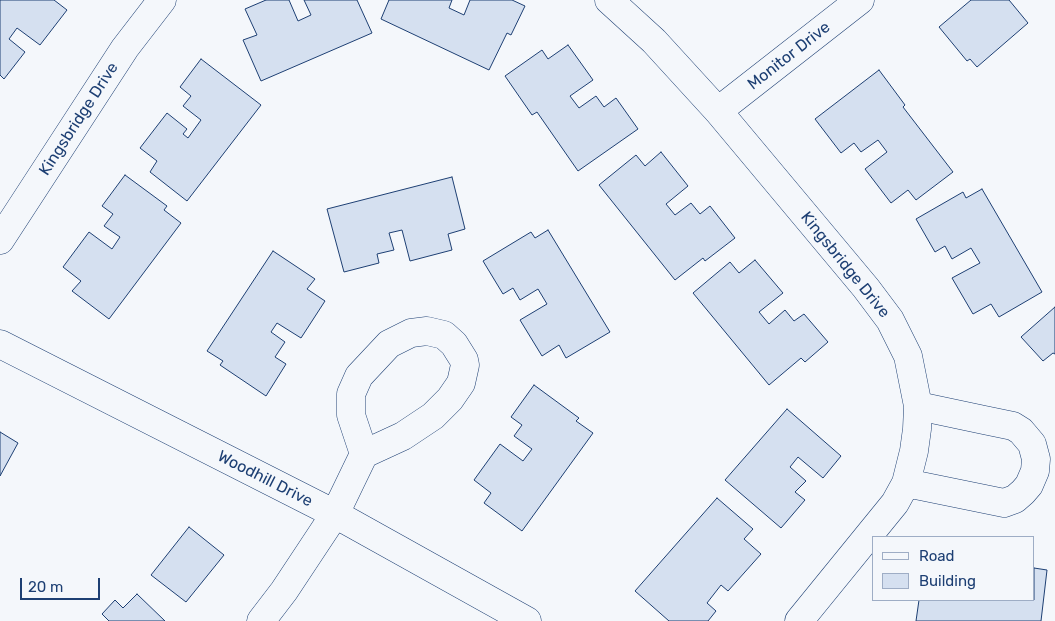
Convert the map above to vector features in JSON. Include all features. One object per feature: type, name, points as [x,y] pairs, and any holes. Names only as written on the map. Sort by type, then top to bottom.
[{"type":"street","name":"Kingsbridge Drive","points":[[0,240],[125,48],[162,0]]},
{"type":"street","name":"Kingsbridge Drive","points":[[609,0],[654,41],[718,111],[866,288],[890,320],[908,356],[918,406],[918,429],[906,483],[889,511],[799,621]]},
{"type":"street","name":"Monitor Drive","points":[[718,111],[860,0]]},
{"type":"street","points":[[261,621],[284,591],[335,514],[364,454],[402,436],[433,416],[450,399],[461,383],[465,365],[464,360],[454,344],[444,335],[427,331],[411,333],[389,344],[359,376],[351,394],[351,415],[364,454]]},
{"type":"street","name":"Woodhill Drive","points":[[0,344],[335,514],[527,621]]},
{"type":"street","points":[[906,483],[1004,503],[1015,499],[1030,485],[1035,471],[1036,459],[1032,444],[1021,431],[1004,424],[918,406]]},
{"type":"building","points":[[0,0],[54,0],[67,10],[40,45],[17,28],[9,39],[25,52],[4,79],[0,75]]},
{"type":"building","points":[[266,0],[289,0],[298,21],[311,15],[304,0],[357,0],[372,33],[261,81],[243,40],[257,35],[245,9]]},
{"type":"building","points":[[389,0],[452,0],[449,8],[464,15],[470,0],[512,0],[525,6],[511,35],[507,33],[489,70],[381,19]]},
{"type":"building","points":[[971,0],[1009,0],[1028,23],[977,67],[970,59],[967,61],[939,27]]},
{"type":"building","points":[[568,45],[593,80],[570,96],[579,108],[596,96],[604,107],[616,98],[638,129],[578,171],[537,112],[532,115],[505,76],[542,50],[548,59]]},
{"type":"building","points":[[201,59],[261,105],[187,201],[150,172],[157,161],[140,148],[167,113],[187,129],[183,134],[188,138],[201,120],[183,106],[191,96],[180,87]]},
{"type":"building","points":[[879,70],[905,105],[903,107],[953,172],[916,200],[908,190],[891,203],[865,169],[887,152],[878,140],[861,152],[854,143],[841,153],[815,119]]},
{"type":"building","points":[[661,152],[688,186],[666,204],[675,215],[691,203],[700,214],[710,206],[735,238],[705,261],[703,258],[675,280],[599,185],[636,155],[645,166]]},
{"type":"building","points":[[125,175],[167,206],[164,210],[181,223],[109,319],[72,291],[81,281],[63,267],[89,232],[112,249],[120,237],[104,226],[113,214],[102,206]]},
{"type":"building","points":[[452,177],[465,229],[448,234],[452,250],[410,261],[402,230],[389,233],[394,250],[377,254],[379,263],[344,272],[327,209]]},
{"type":"building","points":[[982,189],[1042,292],[999,317],[991,304],[973,314],[952,278],[980,263],[971,248],[952,259],[945,246],[935,252],[916,219],[963,192],[966,198]]},
{"type":"building","points":[[548,230],[610,332],[566,358],[559,345],[542,356],[520,320],[547,304],[538,289],[520,300],[513,288],[503,294],[483,261],[531,232],[535,238]]},
{"type":"building","points":[[273,251],[315,279],[307,289],[325,301],[301,338],[277,323],[271,332],[285,342],[275,357],[286,364],[266,396],[220,365],[223,361],[207,351]]},
{"type":"building","points":[[755,260],[783,293],[759,312],[769,324],[785,310],[794,321],[804,314],[828,342],[805,362],[801,358],[769,385],[693,293],[730,262],[739,273]]},
{"type":"building","points":[[1055,307],[1055,354],[1053,353],[1043,361],[1021,337]]},
{"type":"building","points":[[534,385],[579,418],[576,421],[593,433],[522,531],[484,503],[491,493],[474,480],[500,444],[523,461],[532,449],[514,436],[522,425],[511,417]]},
{"type":"building","points":[[787,409],[841,456],[823,478],[798,457],[790,467],[806,481],[795,492],[805,500],[781,528],[725,480]]},
{"type":"building","points":[[0,432],[18,443],[0,476]]},
{"type":"building","points":[[717,498],[753,529],[744,539],[761,554],[728,591],[721,585],[707,603],[716,611],[708,621],[669,621],[635,591]]},
{"type":"building","points":[[189,527],[224,555],[186,602],[151,575]]},
{"type":"building","points":[[1035,568],[1047,570],[1041,621],[916,621],[919,601],[1035,601]]},
{"type":"building","points":[[137,594],[165,621],[109,621],[102,614],[115,600],[123,608]]}]
